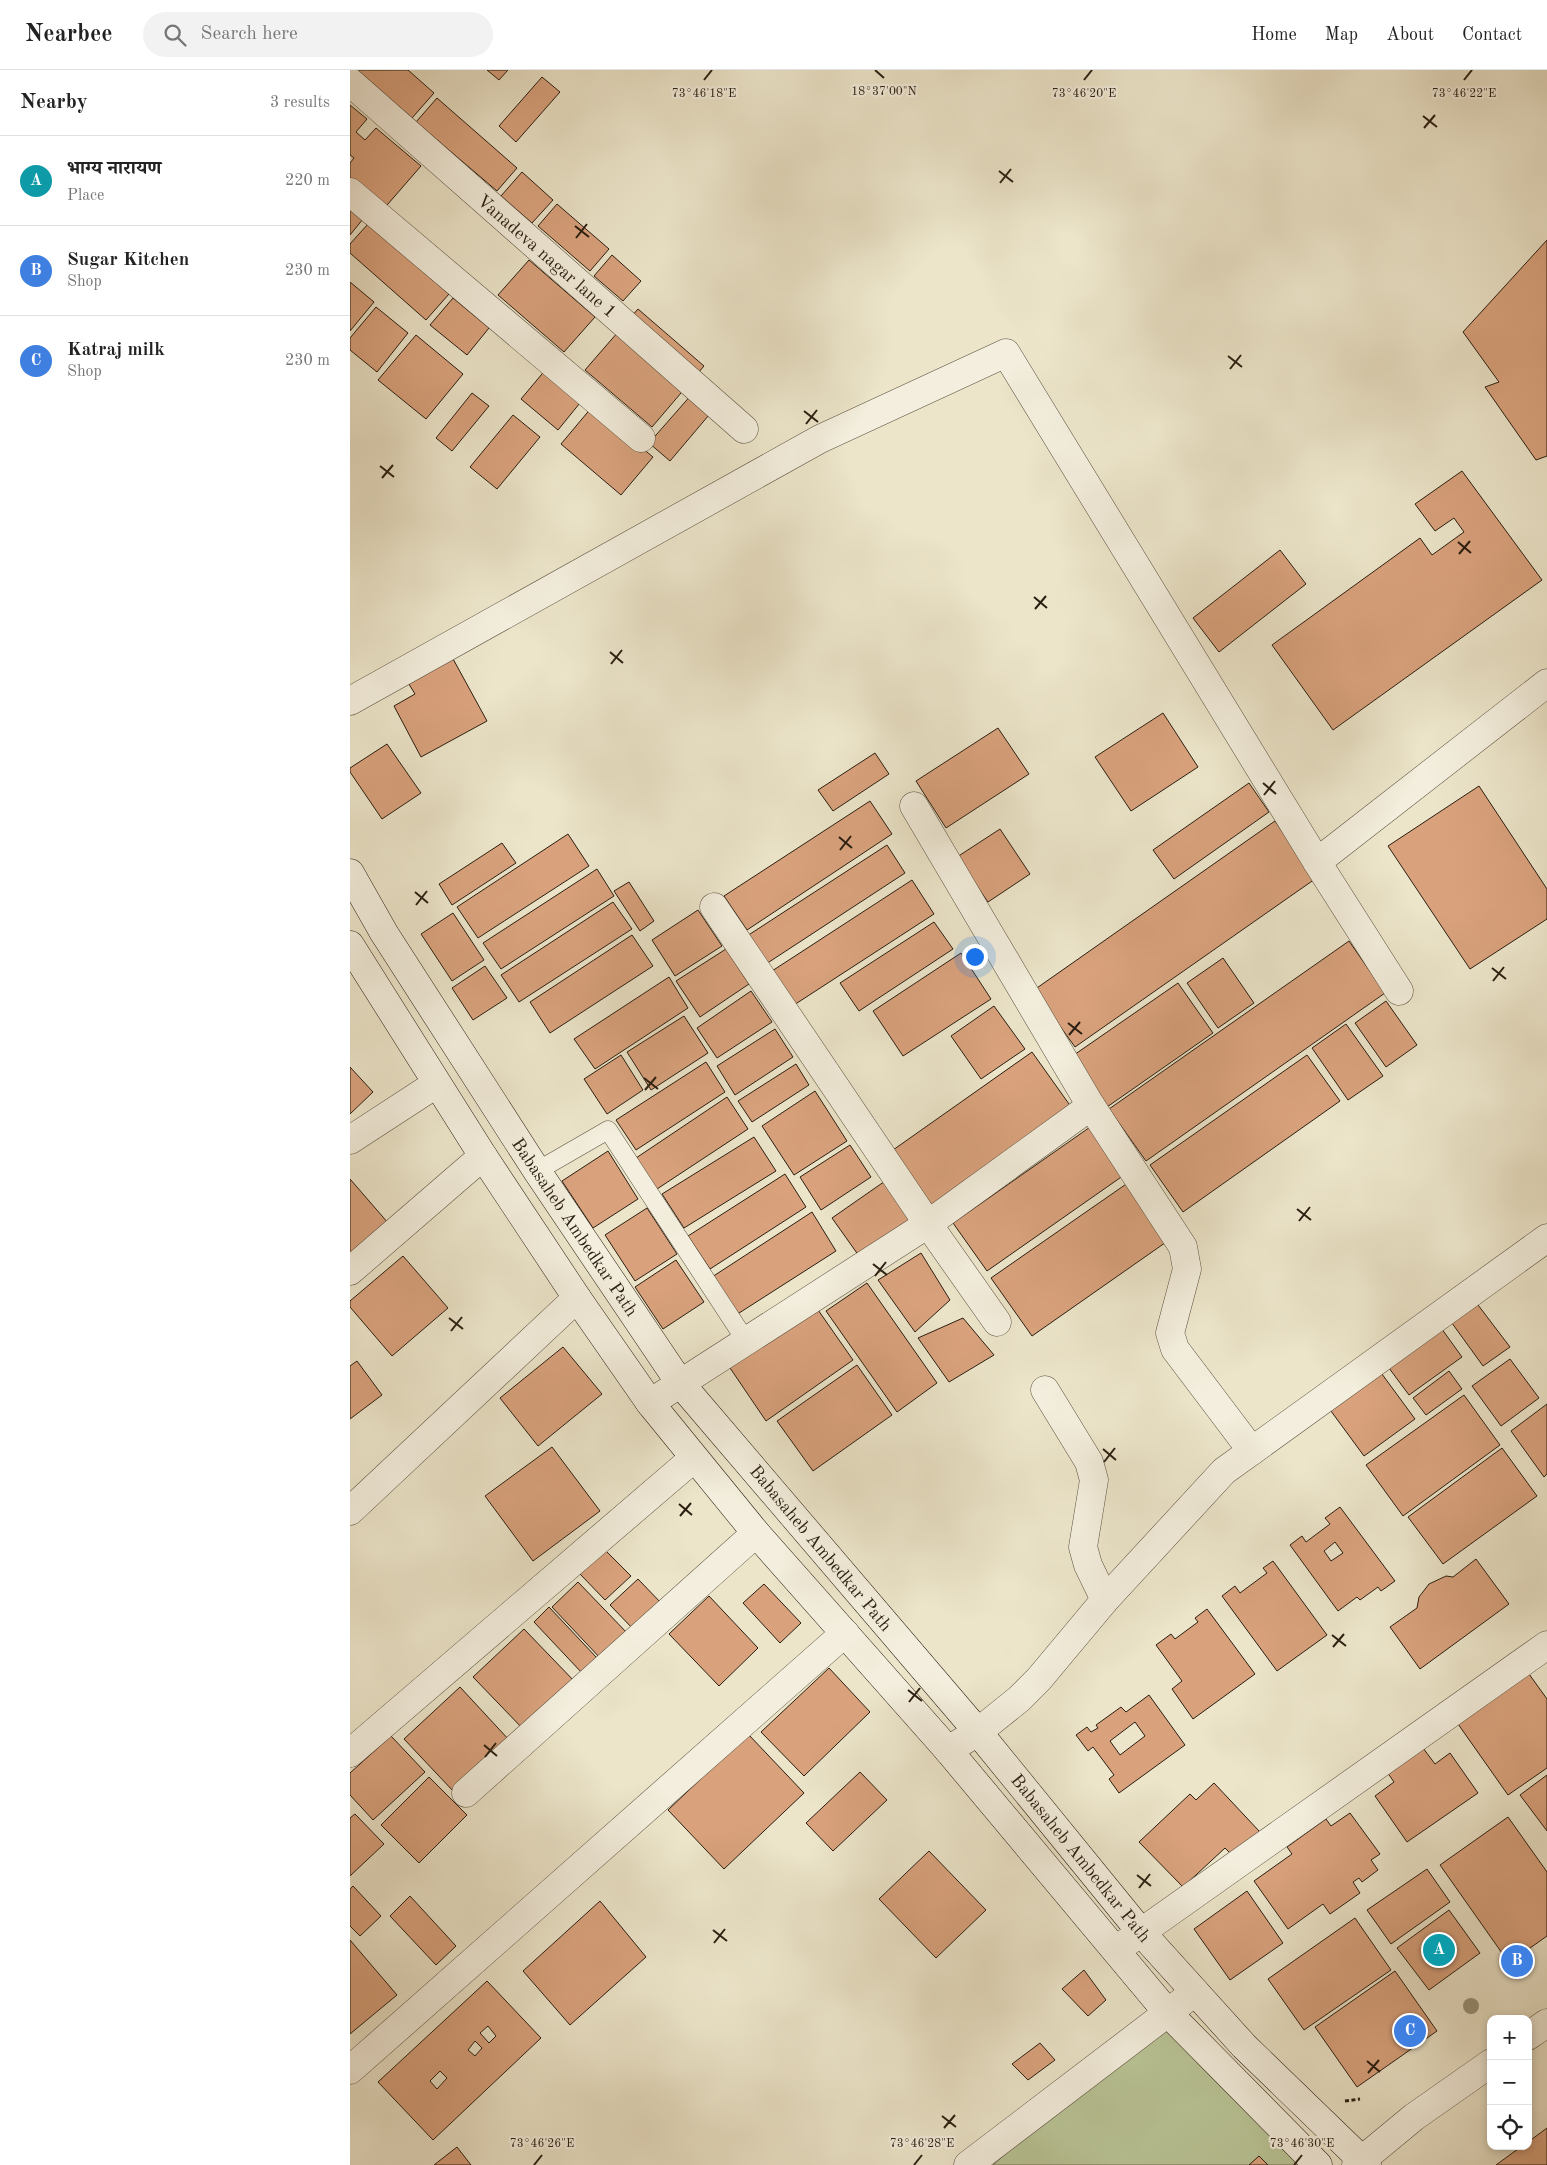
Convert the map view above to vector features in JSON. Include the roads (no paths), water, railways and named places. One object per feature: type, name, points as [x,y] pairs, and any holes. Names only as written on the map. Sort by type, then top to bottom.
[{"type":"street","name":"Vanadeva nagar lane 1","points":[[350,82],[744,429]]},
{"type":"street","points":[[350,192],[641,438]]},
{"type":"street","points":[[350,701],[820,439],[1006,353],[1317,862],[1399,991]]},
{"type":"street","points":[[1317,862],[1547,682]]},
{"type":"street","points":[[914,806],[1091,1106],[1183,1247],[1187,1269],[1170,1333],[1175,1349],[1252,1451]]},
{"type":"street","name":"Babasaheb Ambedkar Path","points":[[350,874],[384,934],[537,1171],[680,1383],[978,1732],[1140,1931],[1244,2046],[1362,2163]]},
{"type":"street","points":[[714,907],[928,1224],[997,1322]]},
{"type":"street","name":"Babasaheb Ambedkar Path","points":[[350,945],[483,1156],[577,1298],[650,1403],[756,1533],[948,1750],[1167,2012],[1318,2165]]},
{"type":"street","points":[[350,1140],[436,1084]]},
{"type":"street","points":[[650,1403],[928,1224],[1091,1106]]},
{"type":"street","points":[[350,1271],[483,1156]]},
{"type":"street","points":[[948,1750],[978,1732],[1019,1699],[1039,1679],[1105,1600],[1224,1471],[1547,1238]]},
{"type":"street","points":[[350,1510],[577,1298]]},
{"type":"street","points":[[1045,1390],[1089,1462],[1094,1480],[1083,1547],[1088,1565],[1105,1600]]},
{"type":"street","points":[[350,1753],[694,1458]]},
{"type":"street","points":[[466,1793],[756,1533]]},
{"type":"street","points":[[350,2070],[845,1633]]},
{"type":"street","points":[[1116,1950],[1140,1931],[1547,1645]]},
{"type":"street","points":[[968,2165],[1195,1992]]},
{"type":"street","points":[[1532,2033],[1547,2023]]},
{"type":"street","points":[[1362,2163],[1414,2117],[1487,2066]]},
{"type":"lane","points":[[537,1171],[608,1130],[746,1341]]},
{"type":"place","name":"भाग्य नारायण","points":[[1439,1950]]},
{"type":"place","name":"Sugar Kitchen","points":[[1517,1961]]},
{"type":"place","name":"Katraj milk","points":[[1410,2031]]}]
